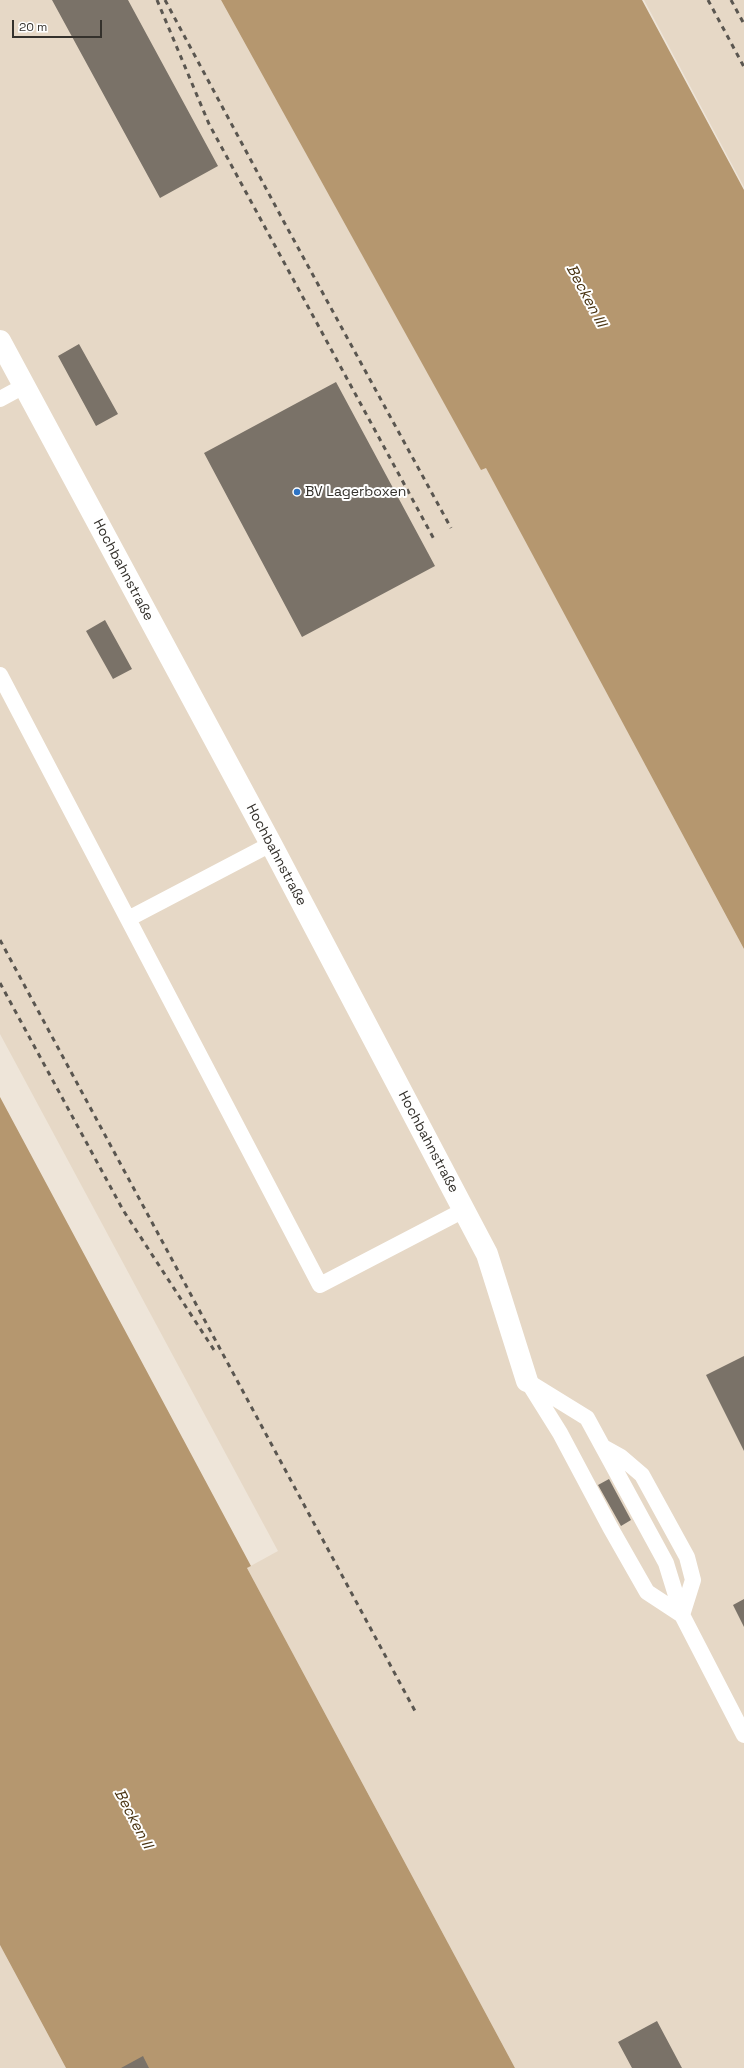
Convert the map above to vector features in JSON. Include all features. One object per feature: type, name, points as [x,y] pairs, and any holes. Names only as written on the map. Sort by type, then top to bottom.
[{"type":"street","name":"Hochbahnstraße","points":[[0,341],[271,844],[487,1254],[527,1381]]},
{"type":"lane","points":[[0,399],[24,386]]},
{"type":"lane","points":[[0,675],[320,1285],[464,1210]]},
{"type":"lane","points":[[128,919],[271,844]]},
{"type":"lane","points":[[527,1381],[587,1418],[666,1563],[682,1615],[744,1735]]},
{"type":"lane","points":[[527,1381],[560,1433],[610,1527],[648,1592],[682,1615]]},
{"type":"lane","points":[[602,1447],[621,1458],[642,1475],[687,1557],[693,1580],[682,1615]]},
{"type":"shaded area","points":[[0,0],[221,0],[481,469],[486,467],[744,949],[744,2068],[515,2068],[247,1568],[278,1551],[0,1034]]},
{"type":"shaded area","points":[[644,0],[744,0],[744,187]]},
{"type":"shaded area","points":[[0,1945],[8,1960],[66,2068],[0,2068]]},
{"type":"water","name":"Becken III","points":[[221,0],[642,0],[744,190],[744,949],[486,468],[481,470]]},
{"type":"water","name":"Becken II","points":[[0,1097],[251,1566],[247,1568],[515,2068],[66,2068],[0,1945]]},
{"type":"building","points":[[52,0],[128,0],[218,166],[160,198]]},
{"type":"building","points":[[79,344],[118,414],[96,426],[58,356]]},
{"type":"building","points":[[336,382],[435,566],[302,637],[204,453]]},
{"type":"building","points":[[105,620],[132,669],[113,679],[86,631]]},
{"type":"building","points":[[744,1356],[744,1451],[706,1375]]},
{"type":"building","points":[[609,1479],[631,1520],[621,1526],[598,1485]]},
{"type":"building","points":[[744,1599],[744,1627],[733,1605]]},
{"type":"building","points":[[657,2021],[682,2068],[632,2068],[618,2042]]},
{"type":"building","points":[[143,2056],[149,2068],[121,2068]]},
{"type":"railway","points":[[157,0],[209,124],[435,541]]},
{"type":"railway","points":[[165,0],[451,528]]},
{"type":"railway","points":[[708,0],[744,67]]},
{"type":"railway","points":[[731,0],[744,24]]},
{"type":"railway","points":[[0,940],[415,1711]]},
{"type":"railway","points":[[0,983],[123,1210],[214,1350]]},
{"type":"place","name":"BV Lagerboxen","points":[[297,492]]}]
